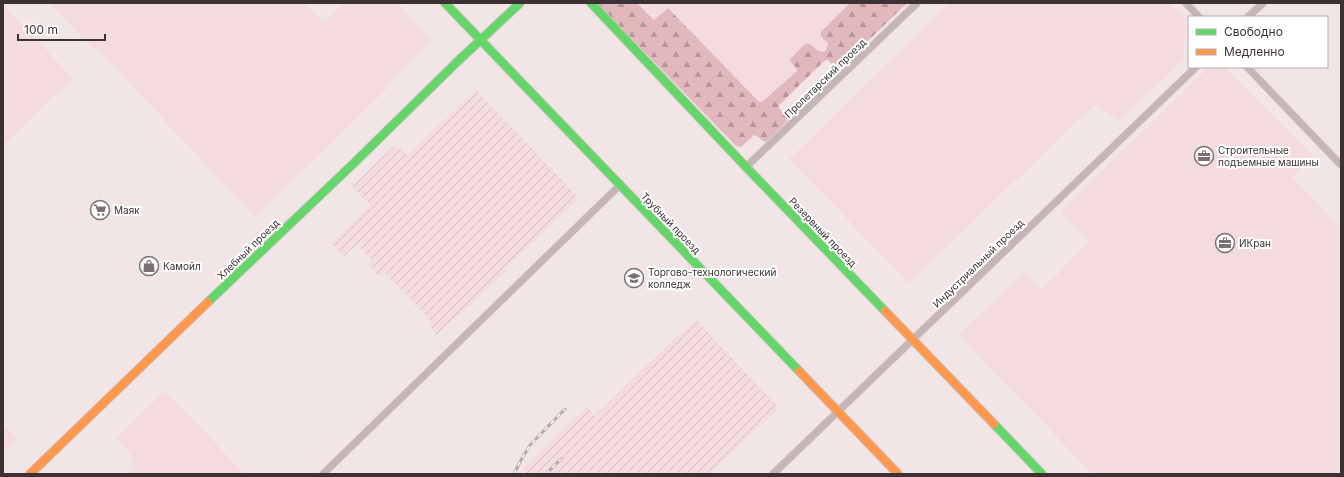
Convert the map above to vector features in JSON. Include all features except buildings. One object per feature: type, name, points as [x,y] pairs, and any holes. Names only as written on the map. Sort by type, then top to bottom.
[{"type":"street","name":"Трубный проезд","points":[[445,3],[898,474]]},
{"type":"street","name":"Хлебный проезд","points":[[30,474],[520,3]]},
{"type":"street","name":"Резервный проезд","points":[[591,3],[746,167],[1042,474]]},
{"type":"street","name":"Пролетарский проезд","points":[[746,167],[917,3]]},
{"type":"street","points":[[1186,3],[1199,16]]},
{"type":"street","points":[[1249,16],[1263,3]]},
{"type":"street","name":"Индустриальный проезд","points":[[773,474],[1195,68]]},
{"type":"street","points":[[1249,68],[1341,165]]},
{"type":"street","points":[[323,474],[620,185]]},
{"type":"shaded area","points":[[50,3],[304,3],[323,23],[344,3],[397,3],[432,40],[384,86],[387,89],[255,217],[105,57],[85,41]]},
{"type":"shaded area","points":[[639,3],[886,3],[758,126]]},
{"type":"shaded area","points":[[949,3],[1170,3],[1186,19],[1183,60],[1120,120],[1094,105],[909,283],[789,159]]},
{"type":"shaded area","points":[[3,5],[73,78],[3,145]]},
{"type":"shaded area","points":[[1208,68],[1226,68],[1314,157],[1292,177],[1341,228],[1341,474],[1093,474],[958,335],[1024,273],[1041,289],[1090,241],[1062,213],[1063,209]]},
{"type":"shaded area","points":[[476,90],[576,195],[576,201],[504,269],[506,271],[498,279],[437,335],[428,324],[431,321],[384,272],[379,276],[368,265],[372,260],[357,244],[344,256],[331,243],[370,205],[352,186],[393,147],[397,146],[407,155]]},
{"type":"shaded area","points":[[696,320],[779,408],[710,474],[528,474],[523,469],[587,407],[594,416]]},
{"type":"shaded area","points":[[165,391],[245,474],[126,474],[132,468],[132,456],[116,439]]},
{"type":"shaded area","points":[[3,424],[17,439],[3,452]]},
{"type":"green space","points":[[597,3],[637,3],[654,20],[668,8],[759,102],[762,102],[797,71],[790,59],[804,45],[809,44],[819,51],[826,51],[828,43],[821,36],[821,32],[850,3],[907,3],[839,69],[835,68],[828,60],[825,60],[779,105],[779,108],[787,118],[787,121],[766,142],[754,135],[741,147],[736,146]]},
{"type":"railway","points":[[514,474],[530,445],[565,409]]},
{"type":"railway","points":[[546,474],[561,459]]},
{"type":"traffic: fast","points":[[445,3],[799,371]]},
{"type":"traffic: fast","points":[[208,302],[520,3]]},
{"type":"traffic: fast","points":[[591,3],[885,311]]},
{"type":"traffic: fast","points":[[994,424],[1042,474]]},
{"type":"traffic: slow","points":[[30,474],[208,302]]},
{"type":"traffic: slow","points":[[885,311],[994,424]]},
{"type":"traffic: slow","points":[[799,371],[898,474]]},
{"type":"place","name":"Строительные подъемные машины","points":[[1204,156]]},
{"type":"place","name":"Маяк","points":[[100,210]]},
{"type":"place","name":"ИКран","points":[[1225,243]]},
{"type":"place","name":"Камойл","points":[[149,266]]},
{"type":"place","name":"Торгово-технологический колледж","points":[[634,278]]}]
